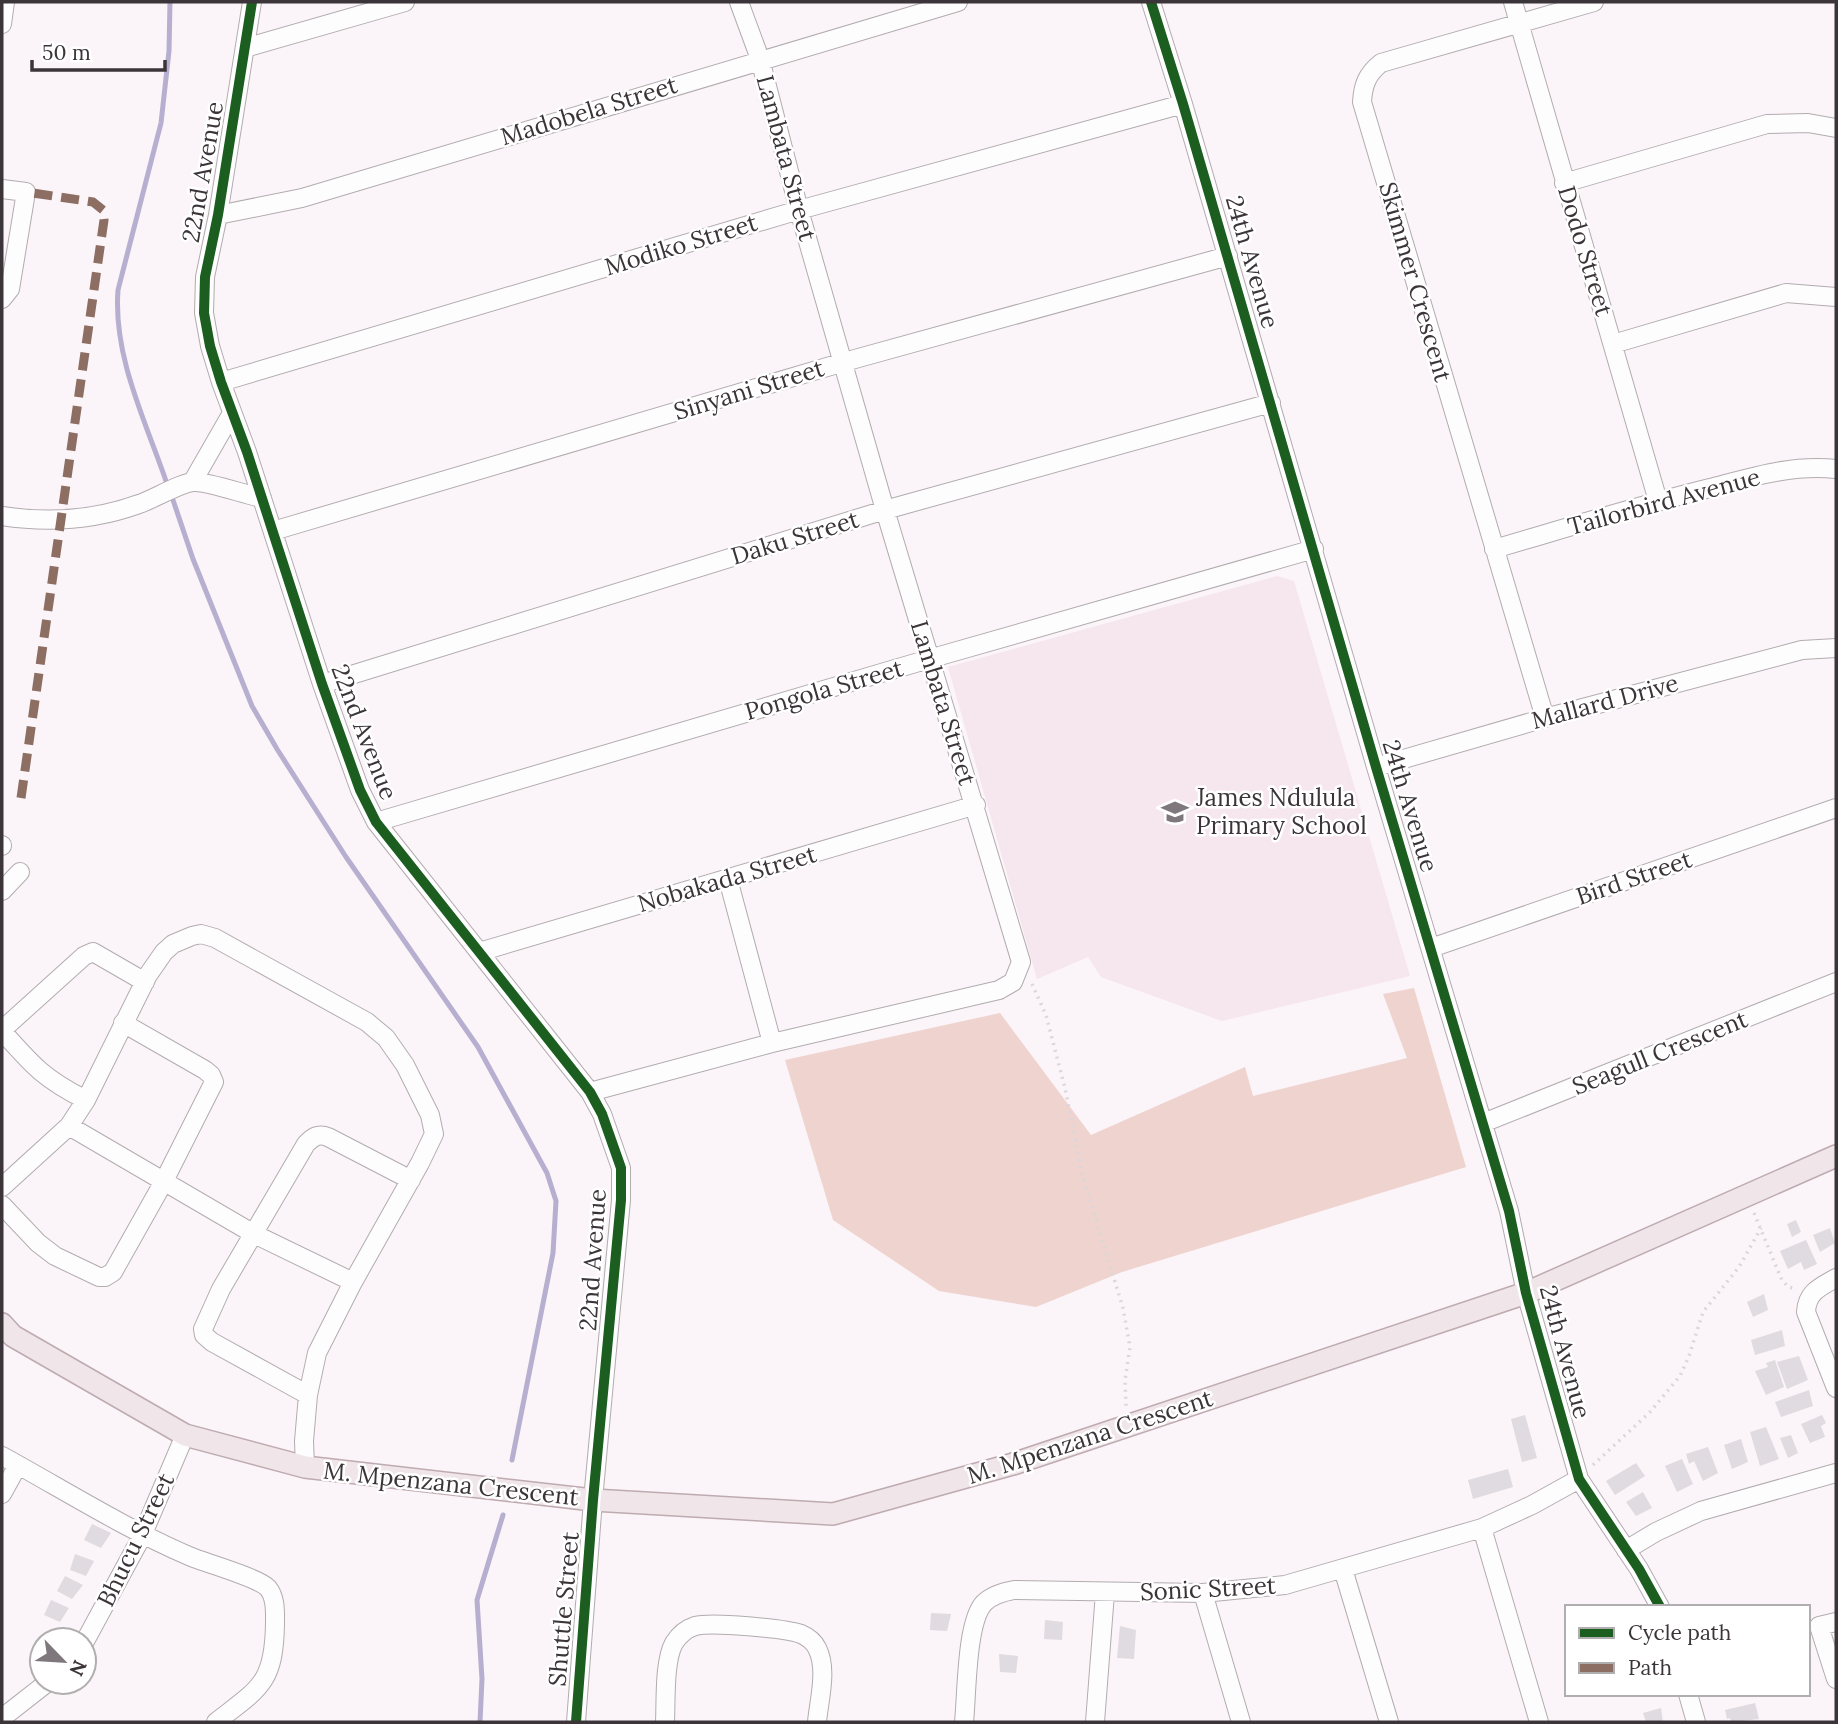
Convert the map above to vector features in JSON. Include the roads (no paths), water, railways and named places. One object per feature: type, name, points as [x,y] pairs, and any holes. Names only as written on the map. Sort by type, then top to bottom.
[{"type":"main road","name":"M. Mpenzana Crescent","points":[[2,1324],[13,1336],[185,1435],[305,1467],[593,1500],[833,1514],[1013,1464],[1526,1293],[1836,1156]]},
{"type":"street","points":[[2,24],[5,2]]},
{"type":"street","name":"22nd Avenue","points":[[252,2],[218,215],[205,277],[204,313],[210,346],[360,790],[376,822],[590,1092],[602,1114],[621,1168],[621,1200],[593,1500]]},
{"type":"street","points":[[245,48],[405,2]]},
{"type":"street","name":"Lambata Street","points":[[739,2],[760,59],[799,210],[885,510],[976,805],[1021,962],[1013,982],[999,990],[772,1043]]},
{"type":"street","name":"Madobela Street","points":[[218,215],[302,198],[958,2]]},
{"type":"street","name":"24th Avenue","points":[[1150,2],[1183,104],[1376,767],[1509,1211],[1526,1293],[1579,1479],[1659,1605]]},
{"type":"street","name":"Dodo Street","points":[[1513,2],[1658,501]]},
{"type":"street","name":"Skimmer Crescent","points":[[1545,718],[1362,102],[1363,86],[1368,76],[1381,63],[1594,2]]},
{"type":"street","name":"Modiko Street","points":[[221,382],[799,210],[1183,104]]},
{"type":"street","points":[[1564,183],[1766,124],[1808,123],[1836,128]]},
{"type":"street","points":[[2,189],[26,192],[10,289],[2,299]]},
{"type":"street","name":"Sinyani Street","points":[[273,531],[844,362],[1228,256]]},
{"type":"street","points":[[1613,344],[1786,293],[1836,297]]},
{"type":"street","name":"Daku Street","points":[[322,684],[885,510],[1271,403]]},
{"type":"street","points":[[2,516],[33,521],[69,520],[138,505],[193,481],[232,413]]},
{"type":"street","name":"Tailorbird Avenue","points":[[1494,550],[1658,501],[1795,468],[1836,469]]},
{"type":"street","points":[[193,481],[262,499]]},
{"type":"street","name":"Pongola Street","points":[[376,822],[1314,549]]},
{"type":"street","name":"Mallard Drive","points":[[1376,767],[1545,718],[1802,650],[1836,648]]},
{"type":"street","name":"Nobakada Street","points":[[479,952],[976,805]]},
{"type":"street","name":"Bird Street","points":[[1432,948],[1836,807]]},
{"type":"street","points":[[2,891],[20,872]]},
{"type":"street","points":[[590,1092],[772,1043],[727,880]]},
{"type":"street","name":"M. Mpenzana Crescent","points":[[2,1187],[69,1126],[86,1100],[145,982],[164,952],[173,944],[192,936],[209,935],[368,1022],[396,1049],[415,1083],[433,1126],[431,1142],[317,1353],[308,1395],[305,1467]]},
{"type":"street","points":[[86,1100],[55,1085],[21,1055],[2,1030],[84,956],[93,952],[145,982]]},
{"type":"street","name":"Seagull Crescent","points":[[1483,1123],[1836,982]]},
{"type":"street","points":[[2,1205],[38,1243],[55,1256],[99,1277],[113,1272],[163,1183],[212,1088],[213,1079],[205,1070],[123,1023]]},
{"type":"street","points":[[69,1126],[254,1234],[353,1282]]},
{"type":"street","points":[[308,1395],[212,1342],[203,1332],[221,1289],[306,1144],[314,1137],[328,1137],[411,1180]]},
{"type":"street","points":[[1836,1278],[1812,1292],[1806,1312],[1836,1388]]},
{"type":"street","name":"Bhucu Street","points":[[93,1626],[142,1536],[185,1435]]},
{"type":"street","points":[[2,1456],[142,1536],[266,1586],[275,1606],[275,1634],[272,1658],[265,1679],[258,1689],[216,1722]]},
{"type":"street","points":[[2,1494],[18,1465]]},
{"type":"street","points":[[1626,1550],[1656,1532],[1701,1511],[1836,1473]]},
{"type":"street","name":"Sonic Street","points":[[964,1722],[974,1623],[986,1601],[1003,1592],[1014,1590],[1203,1594],[1285,1585],[1482,1528],[1579,1479]]},
{"type":"street","name":"Shuttle Street","points":[[576,1722],[593,1500]]},
{"type":"street","points":[[1482,1528],[1539,1722]]},
{"type":"street","points":[[1343,1569],[1388,1722]]},
{"type":"street","points":[[1095,1722],[1105,1593]]},
{"type":"street","points":[[1203,1594],[1241,1722]]},
{"type":"street","points":[[665,1722],[670,1653],[674,1642],[687,1629],[713,1625],[782,1630],[803,1635],[812,1641],[818,1650],[822,1667],[817,1722]]},
{"type":"street","points":[[1821,1625],[1836,1679]]},
{"type":"street","points":[[2,1718],[30,1696]]},
{"type":"street","points":[[1689,1696],[1696,1722]]},
{"type":"waterway","points":[[166,481],[125,363],[120,339],[118,290],[161,123],[169,51],[170,2]]},
{"type":"waterway","points":[[173,500],[193,559],[252,706],[346,857],[478,1047],[547,1173],[556,1201],[553,1253],[512,1460]]},
{"type":"waterway","points":[[480,1722],[482,1679],[477,1600],[503,1515]]},
{"type":"place","name":"James Ndulula Primary School","points":[[1175,812]]}]
